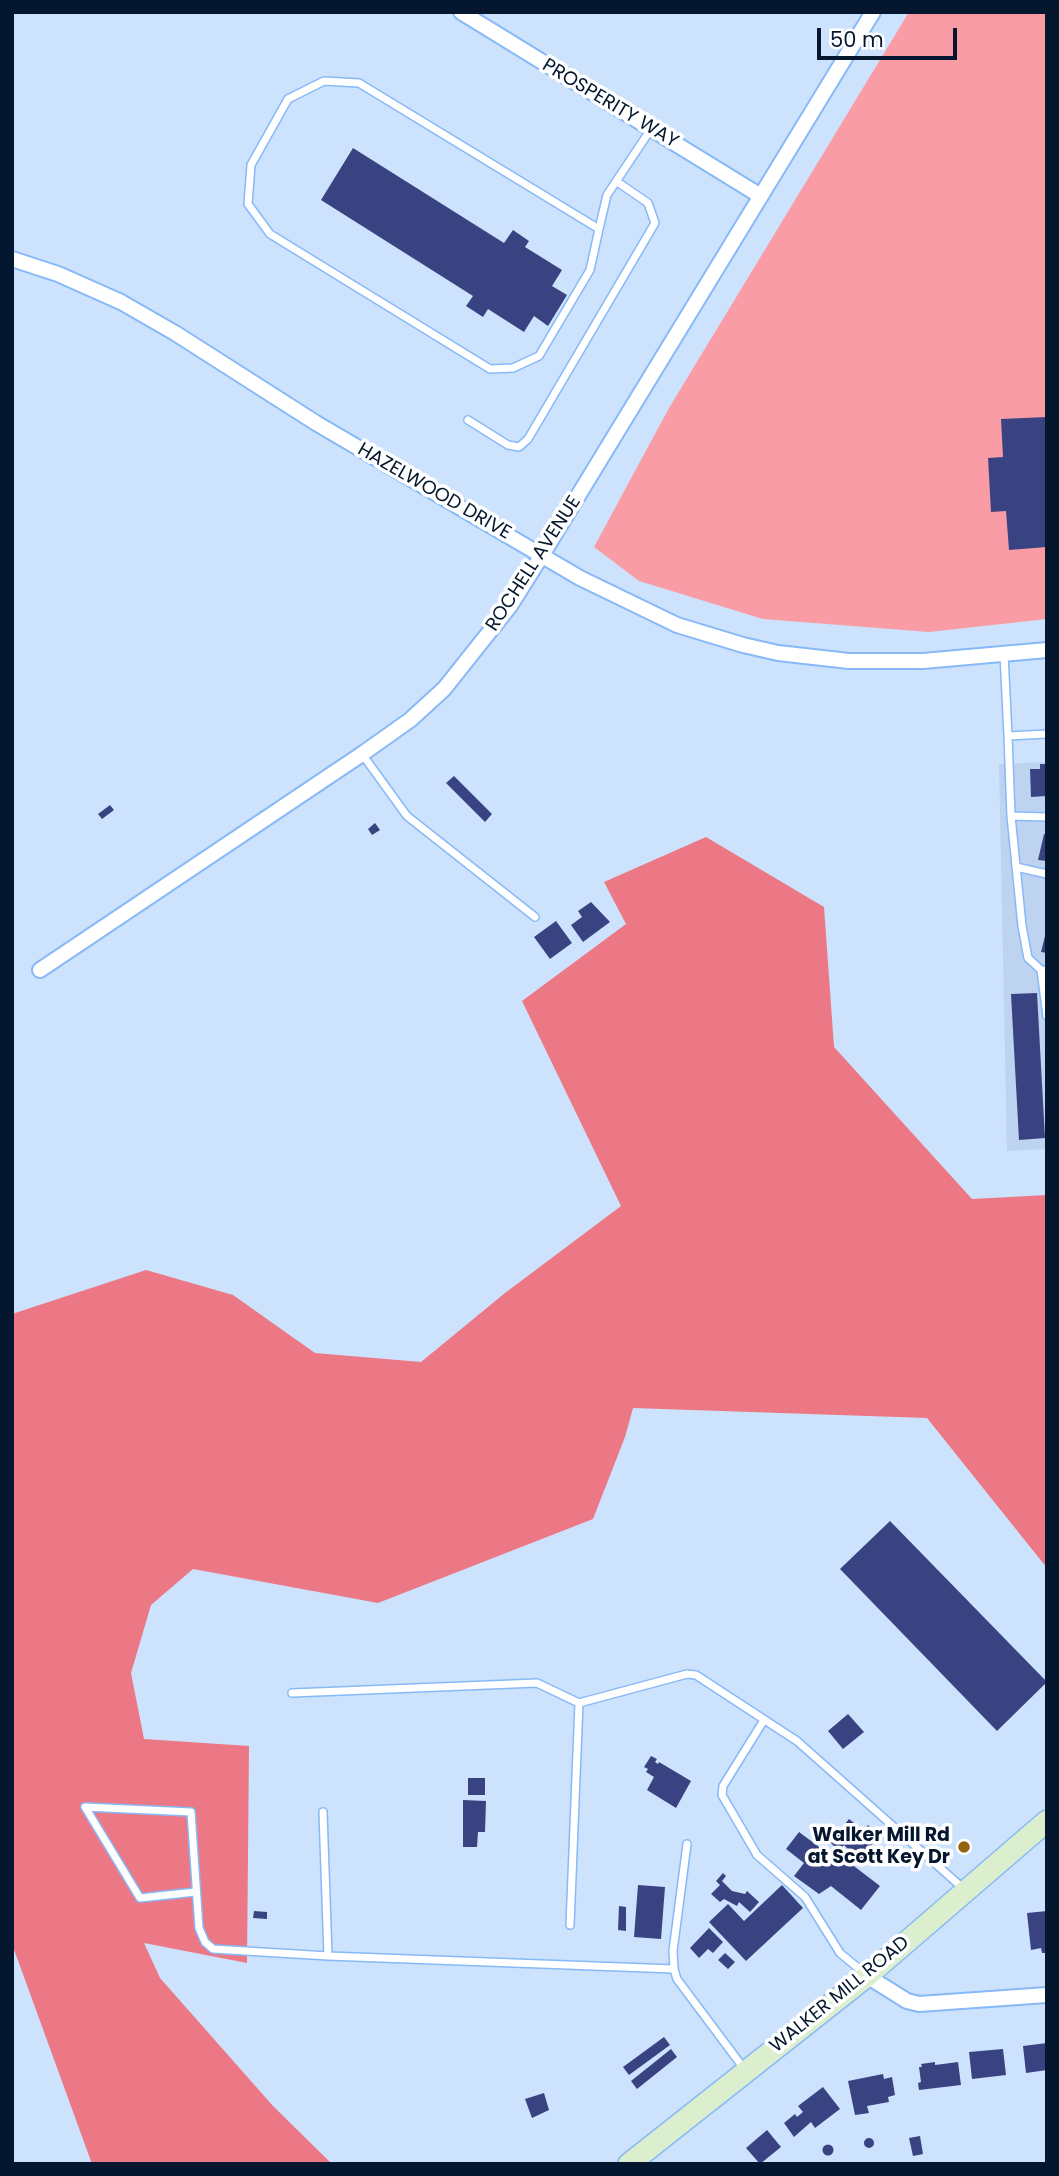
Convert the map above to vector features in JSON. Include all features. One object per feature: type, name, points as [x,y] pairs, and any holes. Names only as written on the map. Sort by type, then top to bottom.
[{"type":"street","name":"PROSPERITY WAY","points":[[461,12],[759,195]]},
{"type":"street","name":"ROCHELL AVENUE","points":[[40,970],[362,754],[410,720],[444,689],[502,617],[542,555],[873,12]]},
{"type":"street","name":"HAZELWOOD DRIVE","points":[[12,259],[58,274],[121,302],[175,333],[316,423],[580,578],[677,625],[778,653],[881,663],[1047,650]]},
{"type":"street","name":"WALKER MILL ROAD","points":[[629,2164],[867,1976],[1047,1822]]},
{"type":"street","points":[[867,1976],[907,2001],[919,2004],[1047,1995]]},
{"type":"lane","points":[[599,229],[359,83],[324,81],[288,99],[251,165],[248,204],[270,234],[490,369],[513,368],[539,356],[590,270],[607,195],[651,129]]},
{"type":"lane","points":[[468,420],[508,445],[519,447],[528,439],[655,223],[648,203],[616,181]]},
{"type":"lane","points":[[1004,654],[1012,816],[1022,926],[1028,958],[1044,971],[1047,1016]]},
{"type":"lane","points":[[1008,736],[1047,734]]},
{"type":"lane","points":[[362,754],[407,816],[536,917]]},
{"type":"lane","points":[[1012,816],[1047,817]]},
{"type":"lane","points":[[1016,867],[1047,874]]},
{"type":"lane","points":[[292,1693],[537,1684],[579,1703],[687,1674],[696,1675],[797,1741],[966,1890]]},
{"type":"lane","points":[[570,1925],[579,1703]]},
{"type":"lane","points":[[764,1720],[723,1786],[722,1795],[757,1855],[805,1897],[840,1954],[867,1976]]},
{"type":"lane","points":[[195,1892],[140,1898],[85,1807],[191,1812],[199,1928],[205,1942],[213,1949],[674,1969]]},
{"type":"lane","points":[[323,1812],[328,1956]]},
{"type":"lane","points":[[687,1844],[673,1951],[674,1969],[677,1979],[745,2070]]},
{"type":"shaded area","points":[[909,12],[1047,12],[1047,619],[929,632],[763,619],[639,581],[594,547],[669,408]]},
{"type":"shaded area","points":[[1047,762],[1047,1149],[1007,1151],[999,764]]},
{"type":"shaded area","points":[[706,837],[824,907],[834,1047],[972,1199],[1047,1195],[1047,1568],[927,1418],[633,1408],[625,1437],[593,1519],[378,1603],[193,1569],[151,1605],[131,1673],[144,1739],[249,1746],[247,1963],[144,1943],[160,1978],[273,2106],[332,2164],[92,2164],[12,1944],[12,1314],[146,1270],[233,1295],[315,1353],[421,1362],[505,1293],[621,1206],[522,1001],[626,924],[604,882]]},
{"type":"building","points":[[353,148],[504,243],[513,230],[529,241],[525,247],[562,270],[552,286],[567,295],[548,326],[534,316],[524,332],[488,309],[483,317],[466,306],[473,296],[321,200]]},
{"type":"building","points":[[1047,417],[1047,547],[1009,550],[1006,511],[991,512],[988,458],[1003,457],[1001,419]]},
{"type":"building","points":[[1040,764],[1047,764],[1047,796],[1031,797],[1030,769],[1040,769]]},
{"type":"building","points":[[454,776],[492,814],[485,822],[446,783]]},
{"type":"building","points":[[110,805],[114,810],[102,819],[98,814]]},
{"type":"building","points":[[375,823],[380,830],[372,835],[368,829]]},
{"type":"building","points":[[1044,834],[1047,835],[1047,861],[1038,860]]},
{"type":"building","points":[[591,902],[610,922],[583,942],[571,925],[582,917],[578,911]]},
{"type":"building","points":[[556,921],[572,943],[550,959],[534,937]]},
{"type":"building","points":[[1047,932],[1047,953],[1041,952]]},
{"type":"building","points":[[1037,993],[1045,1138],[1019,1140],[1011,994]]},
{"type":"building","points":[[890,1521],[1047,1682],[997,1731],[840,1569]]},
{"type":"building","points":[[848,1714],[864,1732],[843,1749],[828,1731]]},
{"type":"building","points":[[651,1756],[657,1759],[655,1762],[658,1764],[659,1762],[691,1781],[676,1808],[647,1790],[654,1777],[646,1772],[648,1769],[644,1767]]},
{"type":"building","points":[[468,1778],[485,1778],[485,1795],[468,1795]]},
{"type":"building","points":[[463,1800],[486,1801],[485,1832],[478,1832],[477,1847],[463,1847]]},
{"type":"building","points":[[849,1819],[863,1830],[868,1825],[877,1833],[872,1839],[875,1841],[868,1849],[872,1853],[862,1863],[844,1845],[839,1851],[830,1842]]},
{"type":"building","points":[[799,1832],[842,1864],[846,1860],[880,1886],[861,1910],[831,1886],[819,1894],[794,1876],[804,1863],[786,1849]]},
{"type":"building","points":[[723,1873],[726,1876],[722,1881],[732,1891],[745,1894],[747,1891],[759,1902],[750,1912],[739,1902],[737,1906],[724,1899],[720,1902],[711,1894],[720,1885],[716,1881]]},
{"type":"building","points":[[638,1885],[665,1887],[661,1939],[634,1937]]},
{"type":"building","points":[[782,1885],[803,1908],[746,1961],[709,1922],[728,1904],[744,1921]]},
{"type":"building","points":[[619,1906],[626,1907],[626,1931],[618,1930]]},
{"type":"building","points":[[254,1911],[267,1912],[267,1919],[253,1918]]},
{"type":"building","points":[[1047,1911],[1047,1953],[1042,1953],[1041,1948],[1031,1950],[1027,1913]]},
{"type":"building","points":[[709,1928],[723,1942],[713,1953],[708,1949],[699,1958],[690,1948]]},
{"type":"building","points":[[725,1953],[735,1962],[728,1969],[718,1960]]},
{"type":"building","points":[[664,2037],[670,2045],[629,2075],[623,2067]]},
{"type":"building","points":[[1047,2043],[1047,2070],[1026,2073],[1023,2046]]},
{"type":"building","points":[[671,2049],[677,2057],[637,2089],[631,2081]]},
{"type":"building","points":[[1003,2049],[1006,2075],[972,2079],[969,2052]]},
{"type":"building","points":[[935,2062],[935,2065],[958,2062],[961,2085],[919,2090],[919,2067],[922,2067],[921,2064]]},
{"type":"building","points":[[883,2074],[884,2079],[892,2077],[895,2095],[888,2097],[889,2102],[867,2106],[869,2113],[855,2115],[848,2081]]},
{"type":"building","points":[[823,2087],[840,2109],[815,2128],[811,2122],[794,2137],[784,2123],[795,2114],[797,2117],[803,2112],[798,2106]]},
{"type":"building","points":[[544,2093],[549,2110],[532,2118],[525,2099]]},
{"type":"building","points":[[767,2130],[781,2147],[760,2164],[746,2148]]},
{"type":"building","points":[[920,2136],[923,2154],[913,2156],[909,2138]]},
{"type":"building","points":[[869,2138],[873,2139],[873,2147],[869,2148],[865,2147],[864,2143],[865,2139]]},
{"type":"building","points":[[828,2145],[832,2146],[832,2154],[828,2155],[824,2154],[823,2150],[824,2146]]},
{"type":"place","name":"Walker Mill Rd at Scott Key Dr","points":[[964,1847]]}]
